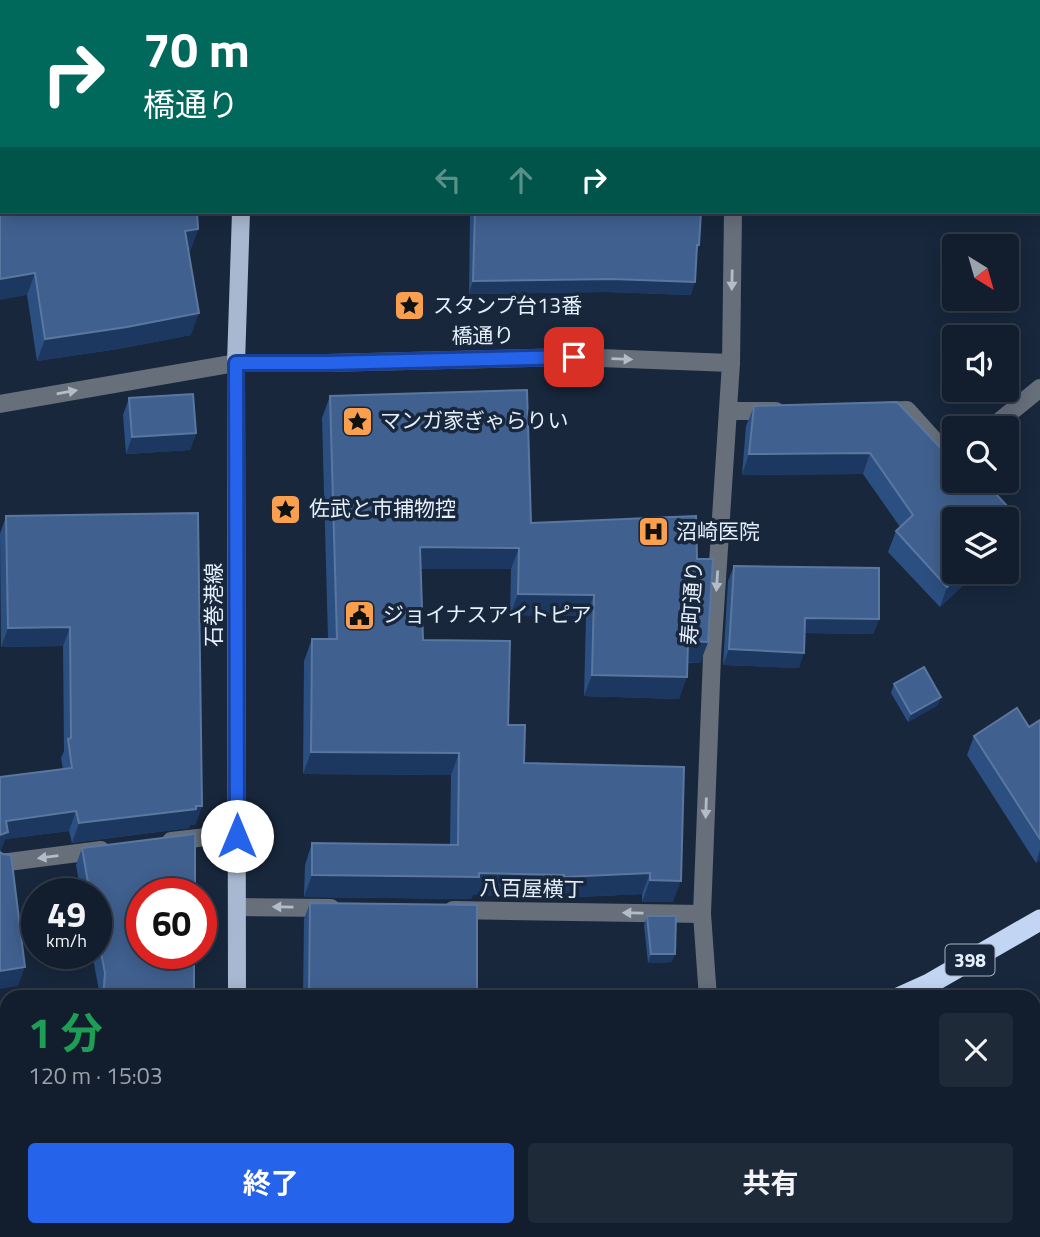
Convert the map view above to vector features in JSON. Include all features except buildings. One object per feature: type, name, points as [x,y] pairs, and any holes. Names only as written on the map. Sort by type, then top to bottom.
[{"type":"highway","name":"398","points":[[916,990],[1040,920]]},
{"type":"main road","name":"石巻港線","points":[[237,990],[236,363],[241,214]]},
{"type":"street","name":"寿町通り","points":[[707,990],[702,914],[712,656],[731,363],[733,214]]},
{"type":"street","name":"橋通り","points":[[0,404],[236,363],[574,357],[731,363]]},
{"type":"street","points":[[1006,416],[1040,388]]},
{"type":"street","points":[[728,411],[797,411]]},
{"type":"street","points":[[866,411],[907,411],[942,449]]},
{"type":"street","points":[[152,844],[237,836]]},
{"type":"street","points":[[0,863],[124,847]]},
{"type":"street","points":[[236,907],[346,908]]},
{"type":"street","name":"八百屋横丁","points":[[442,910],[702,914]]},
{"type":"place","name":"スタンプ台13番","points":[[410,306]]},
{"type":"place","name":"マンガ家ぎゃらりい","points":[[357,421]]},
{"type":"place","name":"佐武と市捕物控","points":[[286,509]]},
{"type":"place","name":"沼崎医院","points":[[653,532]]},
{"type":"place","name":"ジョイナスアイトピア","points":[[360,615]]},
{"type":"route","points":[[237,836],[236,363],[574,357]]}]
